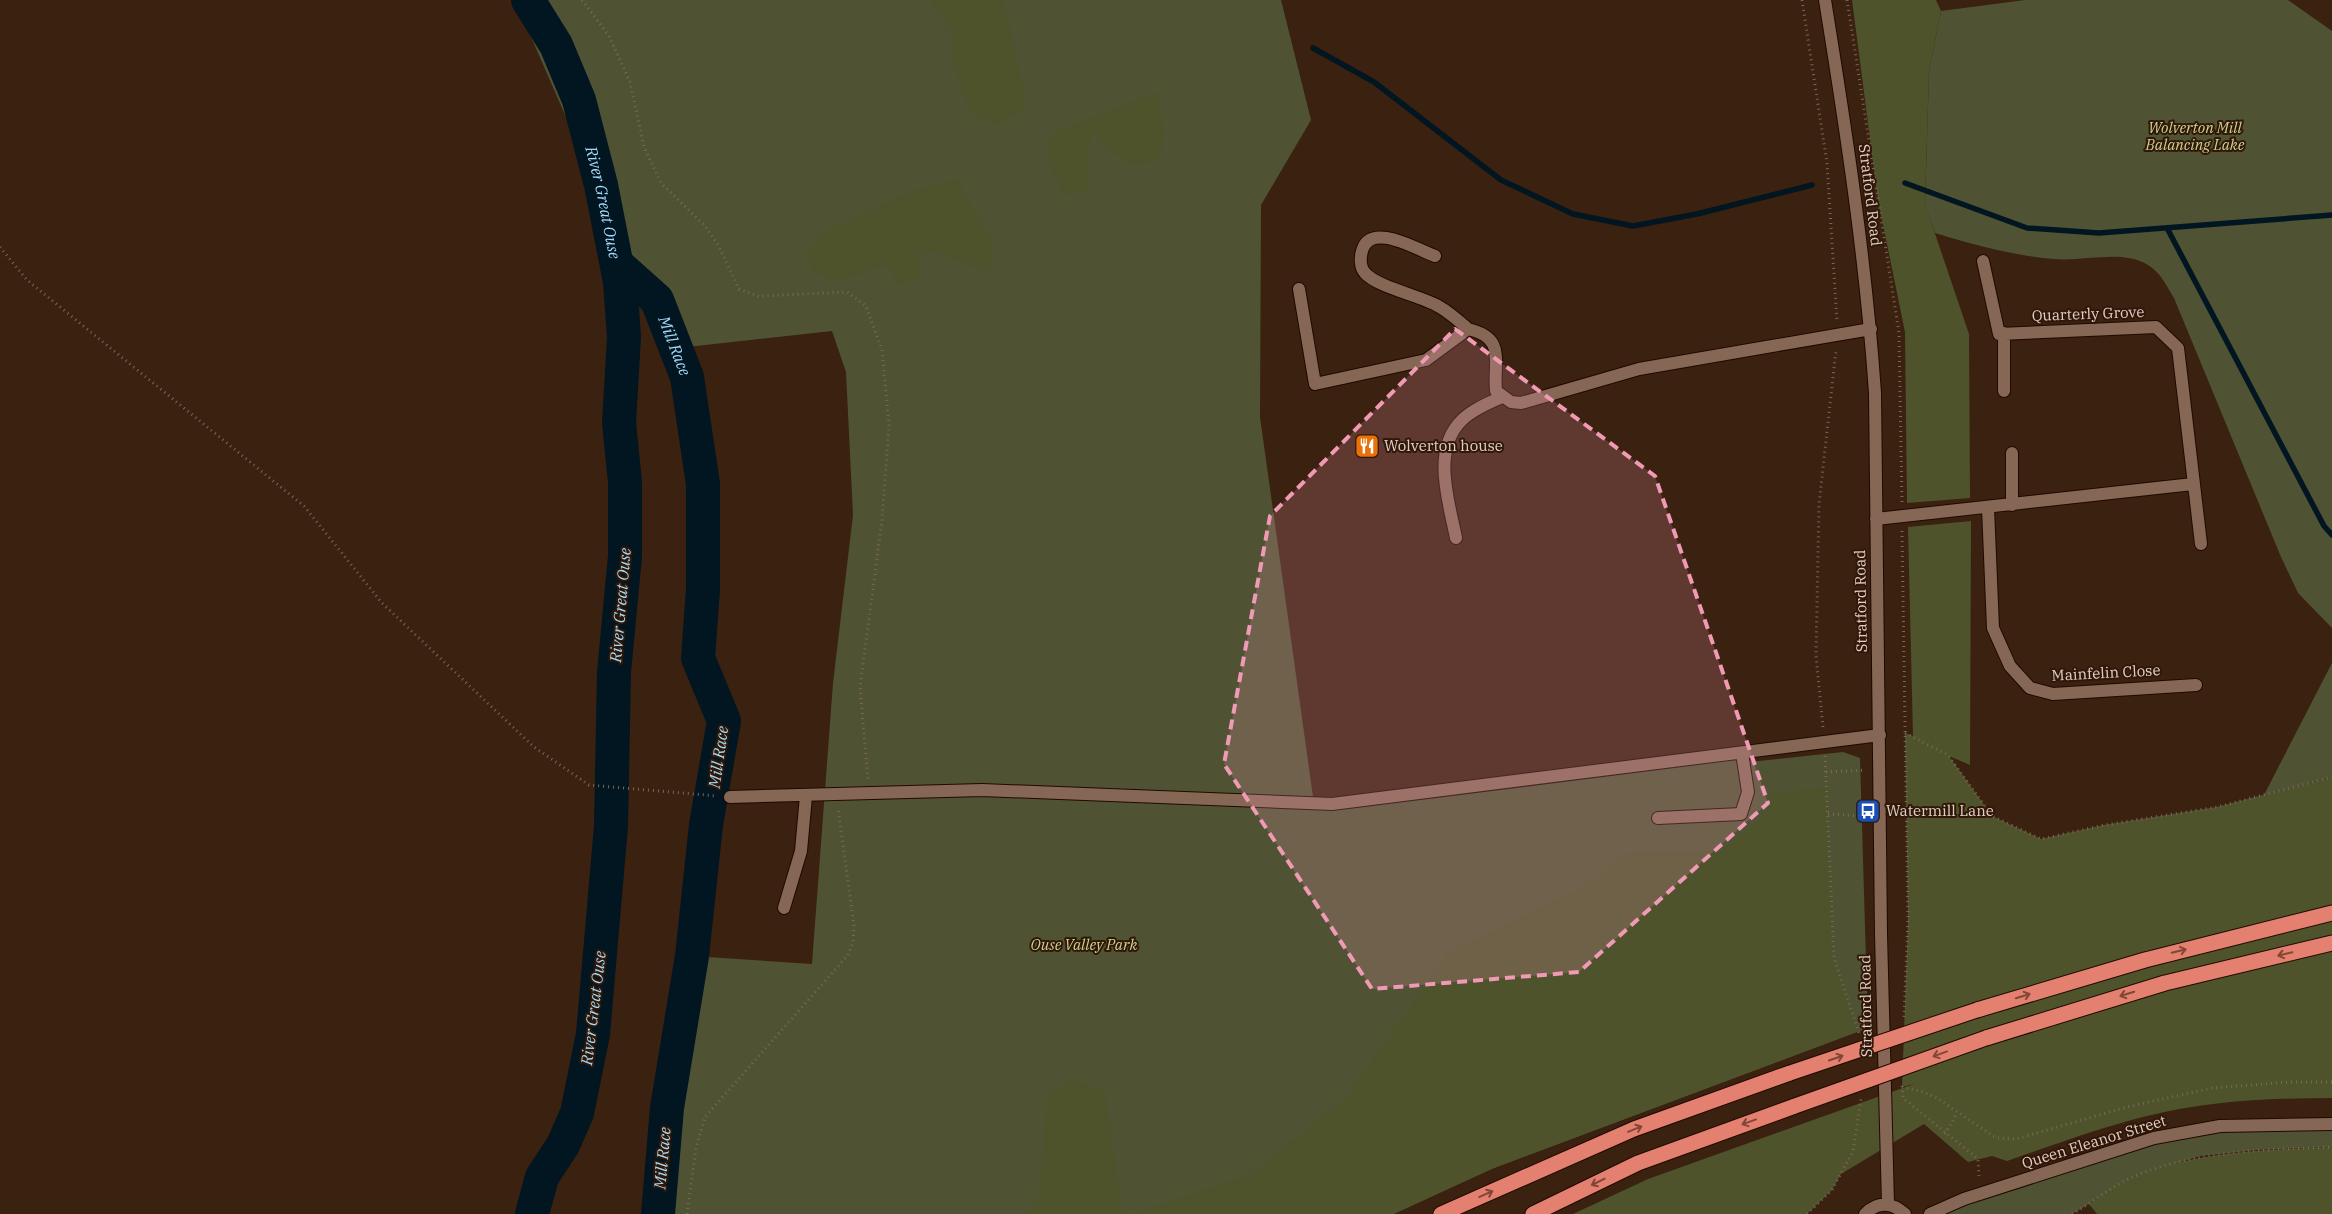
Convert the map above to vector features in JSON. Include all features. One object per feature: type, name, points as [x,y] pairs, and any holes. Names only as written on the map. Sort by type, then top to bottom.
[{"type":"highway","points":[[1441,1214],[1634,1129],[1790,1073],[1976,1010],[2145,960],[2332,913]]},
{"type":"highway","points":[[1534,1214],[1638,1163],[1986,1038],[2165,983],[2332,943]]},
{"type":"street","name":"Stratford Road","points":[[1825,0],[1847,141],[1870,329],[1874,393],[1880,735],[1881,934],[1888,1204]]},
{"type":"street","points":[[1435,256],[1387,237],[1374,237],[1369,240],[1362,250],[1360,262],[1365,273],[1374,280],[1438,306],[1468,329],[1480,332],[1492,342],[1497,359],[1496,391],[1502,397],[1521,403],[1639,369],[1870,329]]},
{"type":"street","points":[[1983,261],[1999,334],[2004,334],[2004,391]]},
{"type":"street","points":[[1300,289],[1315,384],[1426,360],[1468,329]]},
{"type":"street","name":"Quarterly Grove","points":[[2004,334],[2156,327],[2178,348],[2201,544]]},
{"type":"street","points":[[1456,538],[1444,473],[1449,442],[1454,430],[1462,419],[1480,407],[1502,397]]},
{"type":"street","points":[[2012,453],[2012,505]]},
{"type":"street","points":[[1876,520],[2193,484]]},
{"type":"street","name":"Mainfelin Close","points":[[1988,508],[1993,628],[2010,666],[2030,688],[2053,694],[2196,685]]},
{"type":"street","points":[[730,797],[982,790],[1332,804],[1880,735]]},
{"type":"street","points":[[1658,818],[1741,814],[1748,792],[1742,753]]},
{"type":"street","points":[[784,908],[801,851],[806,796]]},
{"type":"street","name":"Queen Eleanor Street","points":[[1930,1214],[1964,1199],[2154,1138],[2220,1126],[2332,1124]]},
{"type":"street","points":[[1865,1214],[1873,1208],[1888,1204],[1898,1207],[1905,1214]]},
{"type":"path","points":[[582,0],[610,36],[630,82],[644,148],[661,184],[704,226],[718,245],[739,289],[758,296],[847,292],[866,306],[882,350],[890,425],[882,521],[860,687],[869,793]]},
{"type":"path","points":[[1802,0],[1827,164],[1836,277],[1838,334],[1819,504],[1816,656],[1825,742],[1834,958],[1859,1031]]},
{"type":"path","points":[[1847,0],[1900,333],[1908,920],[1904,1024]]},
{"type":"path","points":[[0,248],[27,280],[304,506],[382,603],[534,748],[590,785],[730,797]]},
{"type":"path","points":[[1905,733],[1948,755],[1992,816],[2041,839],[2104,825],[2217,807],[2332,777]]},
{"type":"path","points":[[686,1214],[696,1148],[705,1117],[848,955],[854,931],[836,794]]},
{"type":"path","points":[[1828,814],[1862,816]]},
{"type":"path","points":[[1903,1078],[1903,1098],[1978,1159],[1979,1176]]},
{"type":"path","points":[[1902,1087],[1930,1095],[1996,1138],[2016,1140],[2127,1107],[2212,1088],[2292,1082],[2332,1082]]},
{"type":"path","points":[[1807,1214],[1832,1190],[1853,1151],[1862,1107]]},
{"type":"path","points":[[1945,1134],[1957,1113]]},
{"type":"path","points":[[2072,1214],[2134,1176],[2200,1156],[2257,1150],[2332,1147]]},
{"type":"highlighted area","points":[[1455,329],[1655,476],[1768,803],[1579,972],[1372,989],[1224,764],[1270,516]]},
{"type":"green space","name":"Ouse Valley Park","points":[[515,0],[1281,0],[1311,120],[1261,205],[1260,417],[1314,804],[1695,759],[1759,761],[1843,752],[1860,758],[1868,1028],[1494,1168],[1389,1214],[658,1214],[667,1108],[692,956],[812,964],[833,683],[853,515],[846,372],[832,331],[660,350],[647,303]]},
{"type":"green space","points":[[932,0],[1002,0],[1006,8],[1026,105],[998,126],[971,115],[953,64],[954,35],[932,5]]},
{"type":"green space","points":[[1852,0],[1936,0],[1941,11],[1929,71],[1925,204],[1969,334],[1970,498],[1907,503],[1905,332],[1878,200]]},
{"type":"green space","name":"Wolverton Mill Balancing Lake","points":[[2025,0],[2288,0],[2332,31],[2332,628],[2298,593],[2281,557],[2174,298],[2156,272],[2138,260],[2114,257],[2054,259],[2038,257],[1994,249],[1935,233],[1925,205],[1929,71],[1941,11]]},
{"type":"green space","points":[[1158,92],[1164,129],[1161,159],[1134,165],[1108,150],[1094,133],[1087,152],[1088,189],[1065,196],[1051,172],[1048,145],[1057,131]]},
{"type":"green space","points":[[960,179],[963,192],[991,237],[990,273],[939,253],[921,251],[920,275],[899,286],[887,265],[835,282],[813,271],[806,252],[823,233],[908,192]]},
{"type":"green space","points":[[1971,521],[1970,765],[1949,756],[1992,816],[2041,839],[2104,825],[2217,807],[2332,777],[2332,1098],[2239,1101],[2170,1111],[2111,1126],[2007,1161],[1992,1156],[1968,1162],[1924,1124],[1841,1174],[1832,1190],[1807,1214],[1573,1214],[1648,1179],[1914,1084],[1902,1087],[1908,920],[1905,733],[1913,736],[1908,527]]},
{"type":"green space","points":[[2332,663],[2332,777],[2264,795]]},
{"type":"green space","points":[[1827,787],[1834,958],[1859,1031],[1494,1168],[1394,1214],[1131,1214],[1248,1175],[1346,1098],[1448,953],[1585,887],[1628,852],[1720,852],[1760,820],[1770,794]]},
{"type":"green space","points":[[1072,1078],[1105,1093],[1123,1214],[1029,1214],[1040,1192],[1047,1094]]},
{"type":"green space","points":[[2332,1124],[2332,1147],[2257,1150],[2200,1156],[2134,1177],[2072,1214],[1936,1214],[2085,1159],[2220,1126]]},
{"type":"green space","points":[[2332,1147],[2332,1214],[2097,1214],[2089,1204],[2130,1179],[2184,1161],[2233,1153]]},
{"type":"waterway","name":"River Great Ouse","points":[[528,0],[556,45],[579,100],[601,185],[620,282],[624,337],[619,423],[625,482],[625,556],[614,672],[611,826],[593,1034],[577,1113],[563,1145],[542,1177],[532,1214]]},
{"type":"waterway","points":[[1313,48],[1374,82],[1501,180],[1573,214],[1633,226],[1697,214],[1812,185]]},
{"type":"waterway","points":[[1905,183],[2027,228],[2099,233],[2332,215]]},
{"type":"waterway","points":[[2167,228],[2324,526],[2332,535]]},
{"type":"waterway","name":"Mill Race","points":[[619,266],[657,300],[687,377],[703,484],[703,589],[698,658],[724,721],[706,825],[692,956],[667,1108],[658,1214]]},
{"type":"place","name":"Wolverton house","points":[[1367,446]]},
{"type":"place","name":"Watermill Lane","points":[[1868,811]]}]
